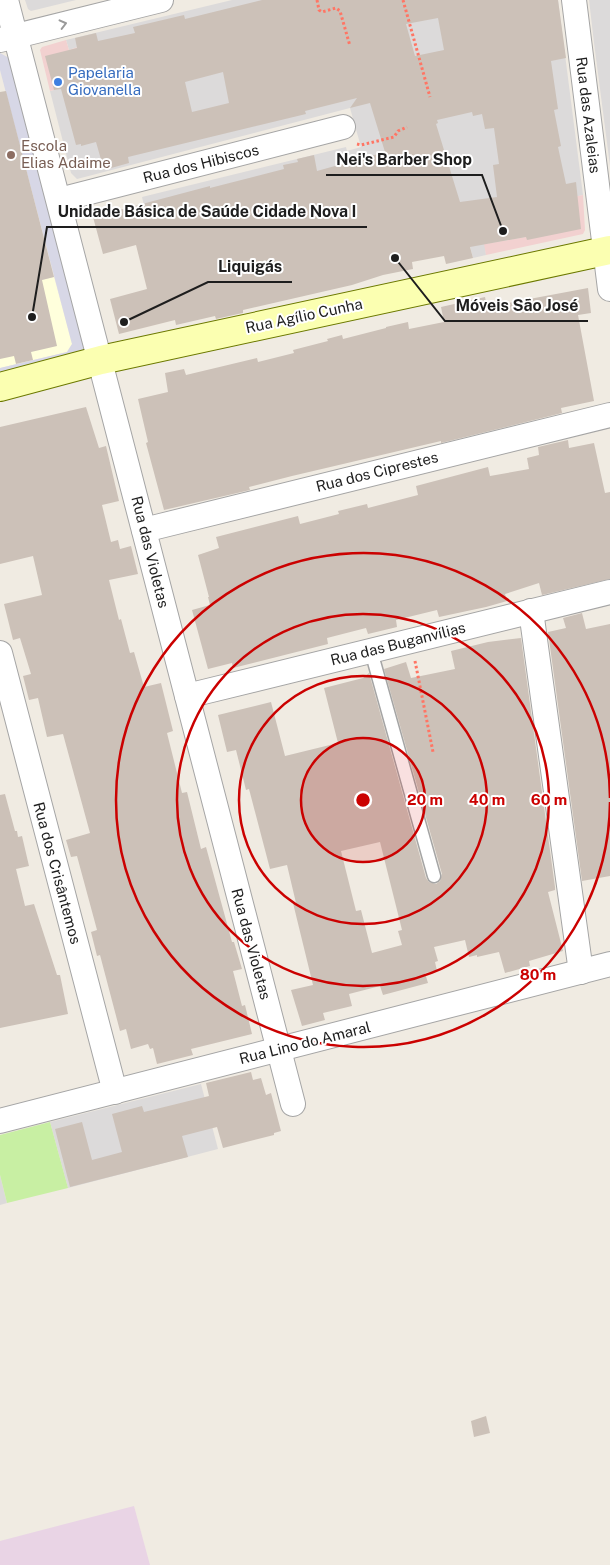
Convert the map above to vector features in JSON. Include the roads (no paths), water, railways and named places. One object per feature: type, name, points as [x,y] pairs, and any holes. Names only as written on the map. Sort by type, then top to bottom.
[{"type":"main road","name":"Rua Agílio Cunha","points":[[0,387],[101,360],[607,251]]},
{"type":"street","name":"Rua das Violetas","points":[[6,0],[8,38],[59,200],[293,1104]]},
{"type":"street","points":[[8,38],[161,0]]},
{"type":"street","name":"Rua das Azaleias","points":[[574,0],[607,251],[610,289]]},
{"type":"street","name":"Rua dos Hibiscos","points":[[59,200],[341,128]]},
{"type":"street","name":"Rua dos Ciprestes","points":[[144,530],[610,415]]},
{"type":"street","name":"Rua das Buganvílias","points":[[187,696],[610,592]]},
{"type":"street","points":[[531,611],[581,972]]},
{"type":"street","name":"Rua dos Crisântemos","points":[[0,653],[115,1092]]},
{"type":"street","name":"Rua Lino do Amaral","points":[[0,1121],[610,964]]},
{"type":"lane","points":[[371,651],[434,876]]},
{"type":"place","name":"Papelaria Giovanella","points":[[58,82]]},
{"type":"place","name":"Escola Elias Adaime","points":[[11,155]]},
{"type":"place","name":"Nei's Barber Shop","points":[[503,231]]},
{"type":"place","name":"Móveis São José","points":[[395,258]]},
{"type":"place","name":"Unidade Básica de Saúde Cidade Nova I","points":[[32,317]]},
{"type":"place","name":"Liquigás","points":[[124,322]]}]
